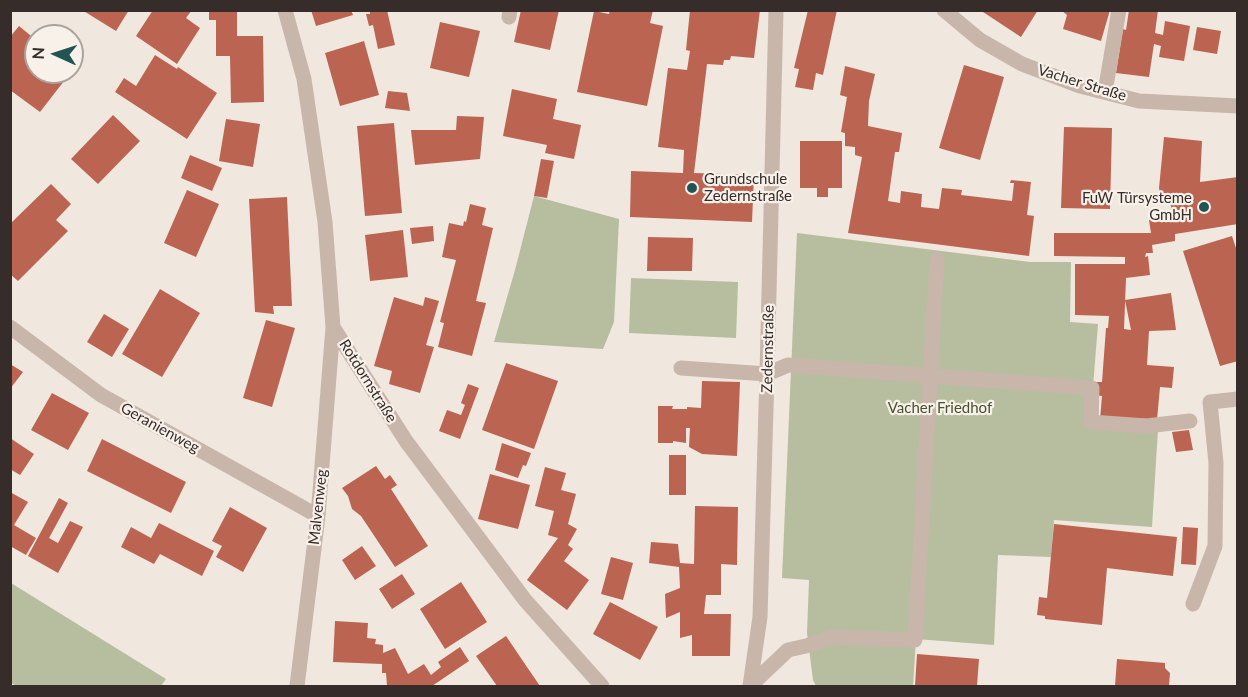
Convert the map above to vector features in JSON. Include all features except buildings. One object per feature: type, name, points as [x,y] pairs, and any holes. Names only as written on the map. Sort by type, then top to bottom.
[{"type":"street","name":"Rotdornstraße","points":[[285,10],[304,79],[325,222],[333,327],[406,441],[525,600],[602,687]]},
{"type":"street","name":"Zedernstraße","points":[[750,687],[760,617],[776,10]]},
{"type":"street","name":"Vacher Straße","points":[[944,10],[980,40],[1022,64],[1080,86],[1139,101],[1238,106]]},
{"type":"street","points":[[1105,92],[1119,10]]},
{"type":"street","points":[[750,687],[788,650],[832,637],[915,640],[937,259]]},
{"type":"street","name":"Geranienweg","points":[[10,327],[101,395],[318,516]]},
{"type":"street","name":"Malvenweg","points":[[297,687],[318,516],[333,327]]},
{"type":"street","points":[[681,368],[767,374],[788,365],[1092,388],[1091,422],[1146,426],[1190,421]]},
{"type":"street","points":[[1193,604],[1215,546],[1216,463],[1210,402],[1238,399]]},
{"type":"green space","points":[[534,196],[619,219],[614,322],[603,349],[494,342]]},
{"type":"green space","name":"Vacher Friedhof","points":[[797,233],[1030,262],[1071,262],[1070,322],[1098,324],[1090,424],[1158,429],[1152,527],[1054,520],[1051,557],[998,555],[994,645],[916,639],[913,686],[816,686],[813,680],[807,633],[809,580],[782,578]]},
{"type":"green space","points":[[631,278],[738,282],[736,338],[629,333]]},
{"type":"green space","points":[[11,583],[166,679],[161,686],[17,686],[11,683]]},
{"type":"place","name":"Grundschule Zedernstraße","points":[[692,188]]},
{"type":"place","name":"FuW Türsysteme GmbH","points":[[1204,207]]}]
